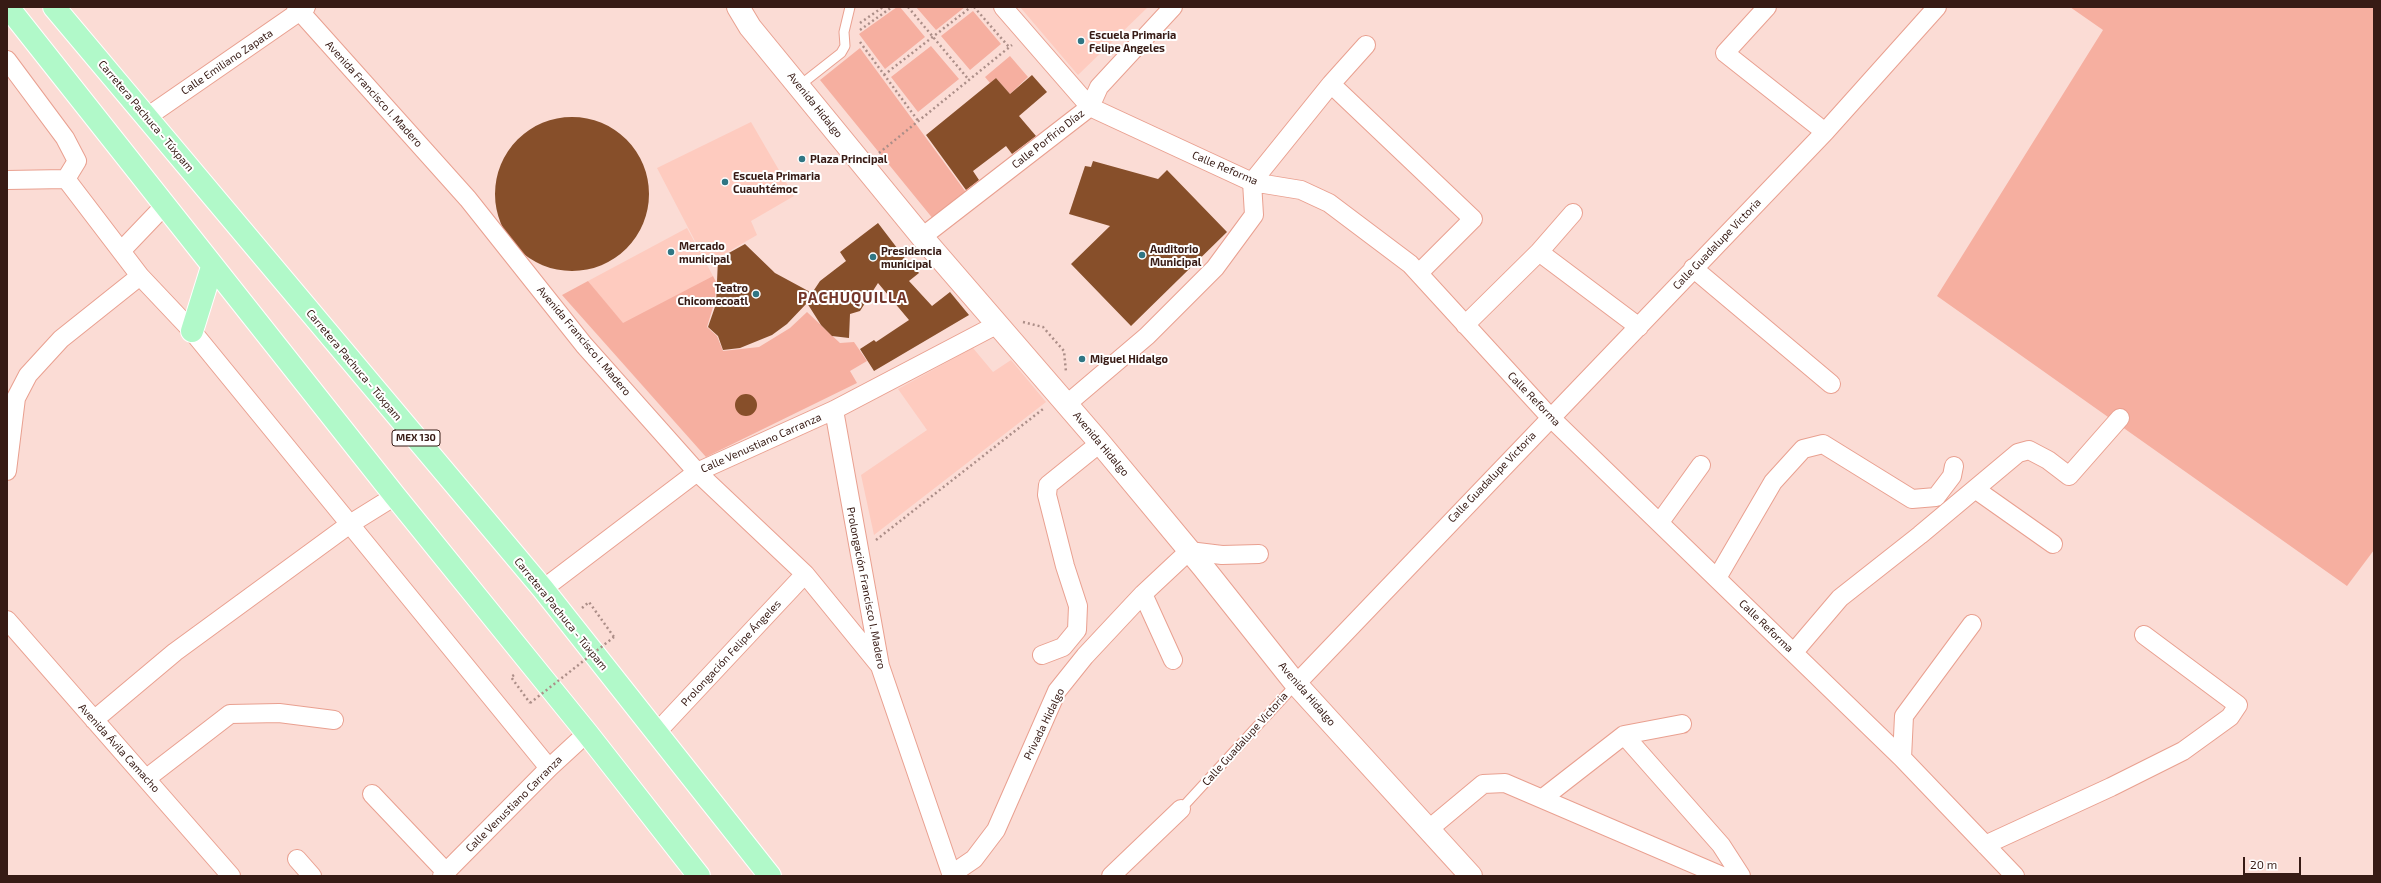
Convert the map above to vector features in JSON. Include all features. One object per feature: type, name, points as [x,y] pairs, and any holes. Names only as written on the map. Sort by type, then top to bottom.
[{"type":"main road","points":[[8,7],[165,205],[212,267],[588,734],[699,876]]},
{"type":"main road","name":"Carretera Pachuca - Túxpam","points":[[54,7],[543,589],[770,876]]},
{"type":"main road","points":[[192,331],[212,267]]},
{"type":"street","name":"Avenida Hidalgo","points":[[738,7],[750,27],[922,237],[1100,443],[1296,684],[1471,876]]},
{"type":"street","name":"Calle Reforma","points":[[1003,7],[1090,107],[1252,182],[1301,190],[1329,203],[1420,272],[1465,325],[1550,417],[1902,758],[2015,876]]},
{"type":"street","name":"Calle Porfirio Díaz","points":[[922,237],[1090,107],[1099,87],[1173,7]]},
{"type":"street","points":[[1767,7],[1726,53],[1825,132]]},
{"type":"street","name":"Calle Guadalupe Victoria","points":[[1296,684],[1550,417],[1825,132],[1937,7]]},
{"type":"street","name":"Calle Emiliano Zapata","points":[[147,117],[301,9]]},
{"type":"street","name":"Avenida Francisco I. Madero","points":[[301,9],[468,199],[584,345],[697,472],[805,574],[880,666]]},
{"type":"street","points":[[1063,400],[1146,336],[1214,268],[1254,215],[1252,182],[1331,84],[1366,45]]},
{"type":"street","points":[[7,60],[65,138],[77,161],[66,179]]},
{"type":"street","points":[[1331,84],[1473,219],[1420,272]]},
{"type":"street","points":[[7,180],[66,179]]},
{"type":"street","points":[[66,179],[122,250],[140,276],[192,331],[549,768]]},
{"type":"street","points":[[122,250],[165,205]]},
{"type":"street","points":[[1465,325],[1539,252],[1573,213]]},
{"type":"street","points":[[1539,252],[1638,326]]},
{"type":"street","points":[[1693,268],[1831,384]]},
{"type":"street","points":[[7,471],[16,398],[28,375],[61,339],[140,276]]},
{"type":"street","name":"Calle Venustiano Carranza","points":[[543,589],[697,472],[834,410],[998,324]]},
{"type":"street","name":"Prolongación Francisco I. Madero","points":[[834,410],[880,666],[952,875]]},
{"type":"street","points":[[1794,652],[1840,598],[2018,453],[2029,450],[2048,460],[2069,476],[2120,418]]},
{"type":"street","points":[[1042,654],[1063,647],[1077,630],[1078,606],[1065,566],[1047,495],[1048,485],[1100,443]]},
{"type":"street","points":[[1717,578],[1773,482],[1804,449],[1823,444],[1912,499],[1936,497],[1952,476],[1954,466]]},
{"type":"street","points":[[1660,522],[1701,465]]},
{"type":"street","points":[[1975,489],[2053,544]]},
{"type":"street","points":[[94,720],[175,652],[350,524],[395,496]]},
{"type":"street","points":[[1189,551],[1222,555],[1259,554]]},
{"type":"street","name":"Privada Hidalgo","points":[[952,875],[974,859],[996,830],[1057,691],[1085,656],[1143,594],[1189,551]]},
{"type":"street","name":"Prolongación Felipe Ángeles","points":[[657,732],[805,574]]},
{"type":"street","points":[[1143,594],[1173,660]]},
{"type":"street","name":"Avenida Ávila Camacho","points":[[7,620],[94,720],[147,778],[231,876]]},
{"type":"street","points":[[1902,758],[1904,716],[1972,624]]},
{"type":"street","points":[[1986,845],[2111,787],[2183,751],[2230,717],[2238,705],[2144,635]]},
{"type":"street","points":[[147,778],[230,714],[279,713],[334,720]]},
{"type":"street","points":[[1543,798],[1624,736],[1682,724]]},
{"type":"street","name":"Calle Venustiano Carranza","points":[[444,874],[549,768],[588,734]]},
{"type":"street","points":[[1624,736],[1722,844],[1741,876]]},
{"type":"street","points":[[1429,829],[1483,784],[1505,784],[1543,798],[1722,876]]},
{"type":"street","points":[[372,794],[444,874]]},
{"type":"street","name":"Calle Guadalupe Victoria","points":[[1111,876],[1181,809]]},
{"type":"street","points":[[297,859],[312,876]]},
{"type":"lane","points":[[799,86],[841,53],[845,46],[844,32],[850,7]]},
{"type":"lane","name":"Calle Guadalupe Victoria","points":[[1181,809],[1296,684]]},
{"type":"path","points":[[859,24],[883,7]]},
{"type":"path","points":[[854,34],[892,7]]},
{"type":"path","points":[[908,7],[969,80]]},
{"type":"path","points":[[884,75],[972,7],[1009,47]]},
{"type":"path","points":[[858,40],[919,122]]},
{"type":"path","points":[[882,160],[877,154],[919,122],[1014,44]]},
{"type":"path","points":[[859,552],[1063,400]]},
{"type":"path","points":[[511,677],[530,703],[614,637],[589,602]]},
{"type":"shaded area","points":[[897,7],[900,7],[925,37],[885,69],[859,34]]},
{"type":"shaded area","points":[[916,7],[965,7],[936,30]]},
{"type":"shaded area","name":"Escuela Primaria Felipe Angeles","points":[[1020,7],[1148,7],[1078,75]]},
{"type":"shaded area","points":[[2070,7],[2374,7],[2374,550],[2347,586],[1937,296],[2103,30]]},
{"type":"shaded area","points":[[973,11],[1001,44],[970,70],[941,36]]},
{"type":"shaded area","points":[[931,46],[959,79],[918,112],[891,77]]},
{"type":"shaded area","points":[[860,48],[968,195],[934,220],[820,80]]},
{"type":"shaded area","points":[[1010,56],[1028,77],[1010,94],[996,78],[990,83],[985,77]]},
{"type":"shaded area","name":"Escuela Primaria Cuauhtémoc","points":[[751,122],[794,196],[751,221],[757,235],[707,264],[657,168]]},
{"type":"shaded area","points":[[572,139],[593,143],[611,156],[624,174],[628,195],[624,216],[611,234],[593,247],[572,251],[551,247],[533,234],[520,216],[516,195],[520,174],[533,156],[551,143]]},
{"type":"shaded area","name":"Mercado municipal","points":[[687,228],[713,276],[623,324],[588,281]]},
{"type":"shaded area","points":[[713,276],[717,284],[714,304],[707,327],[717,336],[723,351],[759,347],[790,328],[807,312],[840,343],[854,342],[867,361],[850,371],[857,383],[706,457],[562,295],[588,281],[623,323]]},
{"type":"shaded area","points":[[973,348],[993,372],[1011,360],[1046,402],[874,535],[861,475],[927,430],[898,389]]},
{"type":"building","points":[[1032,75],[1047,92],[1019,116],[1036,136],[1012,154],[1006,146],[973,171],[979,180],[966,190],[926,135],[996,78],[1010,94]]},
{"type":"building","points":[[564,117],[580,117],[602,123],[627,139],[643,164],[648,179],[648,209],[643,224],[627,249],[615,258],[594,268],[580,271],[564,271],[550,268],[536,262],[523,254],[512,243],[498,216],[495,202],[495,186],[498,172],[504,158],[512,145],[523,134],[550,120]]},
{"type":"building","name":"Auditorio Municipal","points":[[1093,161],[1158,179],[1167,170],[1227,232],[1131,326],[1071,264],[1110,226],[1069,214],[1085,166],[1091,167]]},
{"type":"building","points":[[878,223],[907,261],[908,260],[919,273],[909,281],[932,306],[950,292],[969,315],[874,371],[860,349],[874,340],[876,342],[909,320],[878,283],[860,311],[850,314],[849,338],[832,336],[821,325],[807,303],[787,324],[772,335],[740,348],[723,350],[718,336],[708,327],[716,304],[718,259],[745,244],[775,273],[812,293],[820,281],[846,261],[840,252]]},
{"type":"building","points":[[746,394],[750,395],[756,401],[756,409],[750,415],[746,416],[742,415],[736,409],[735,405],[736,401],[742,395]]},
{"type":"place","name":"Escuela Primaria Felipe Angeles","points":[[1081,41]]},
{"type":"place","name":"Plaza Principal","points":[[802,159]]},
{"type":"place","name":"Escuela Primaria Cuauhtémoc","points":[[725,182]]},
{"type":"place","name":"Mercado municipal","points":[[671,252]]},
{"type":"place","name":"Auditorio Municipal","points":[[1142,255]]},
{"type":"place","name":"Presidencia municipal","points":[[873,257]]},
{"type":"place","name":"Teatro Chicomecoatl","points":[[756,294]]},
{"type":"place","name":"Miguel Hidalgo","points":[[1082,359]]},
{"type":"district","name":"PACHUQUILLA","points":[[853,298]]}]
